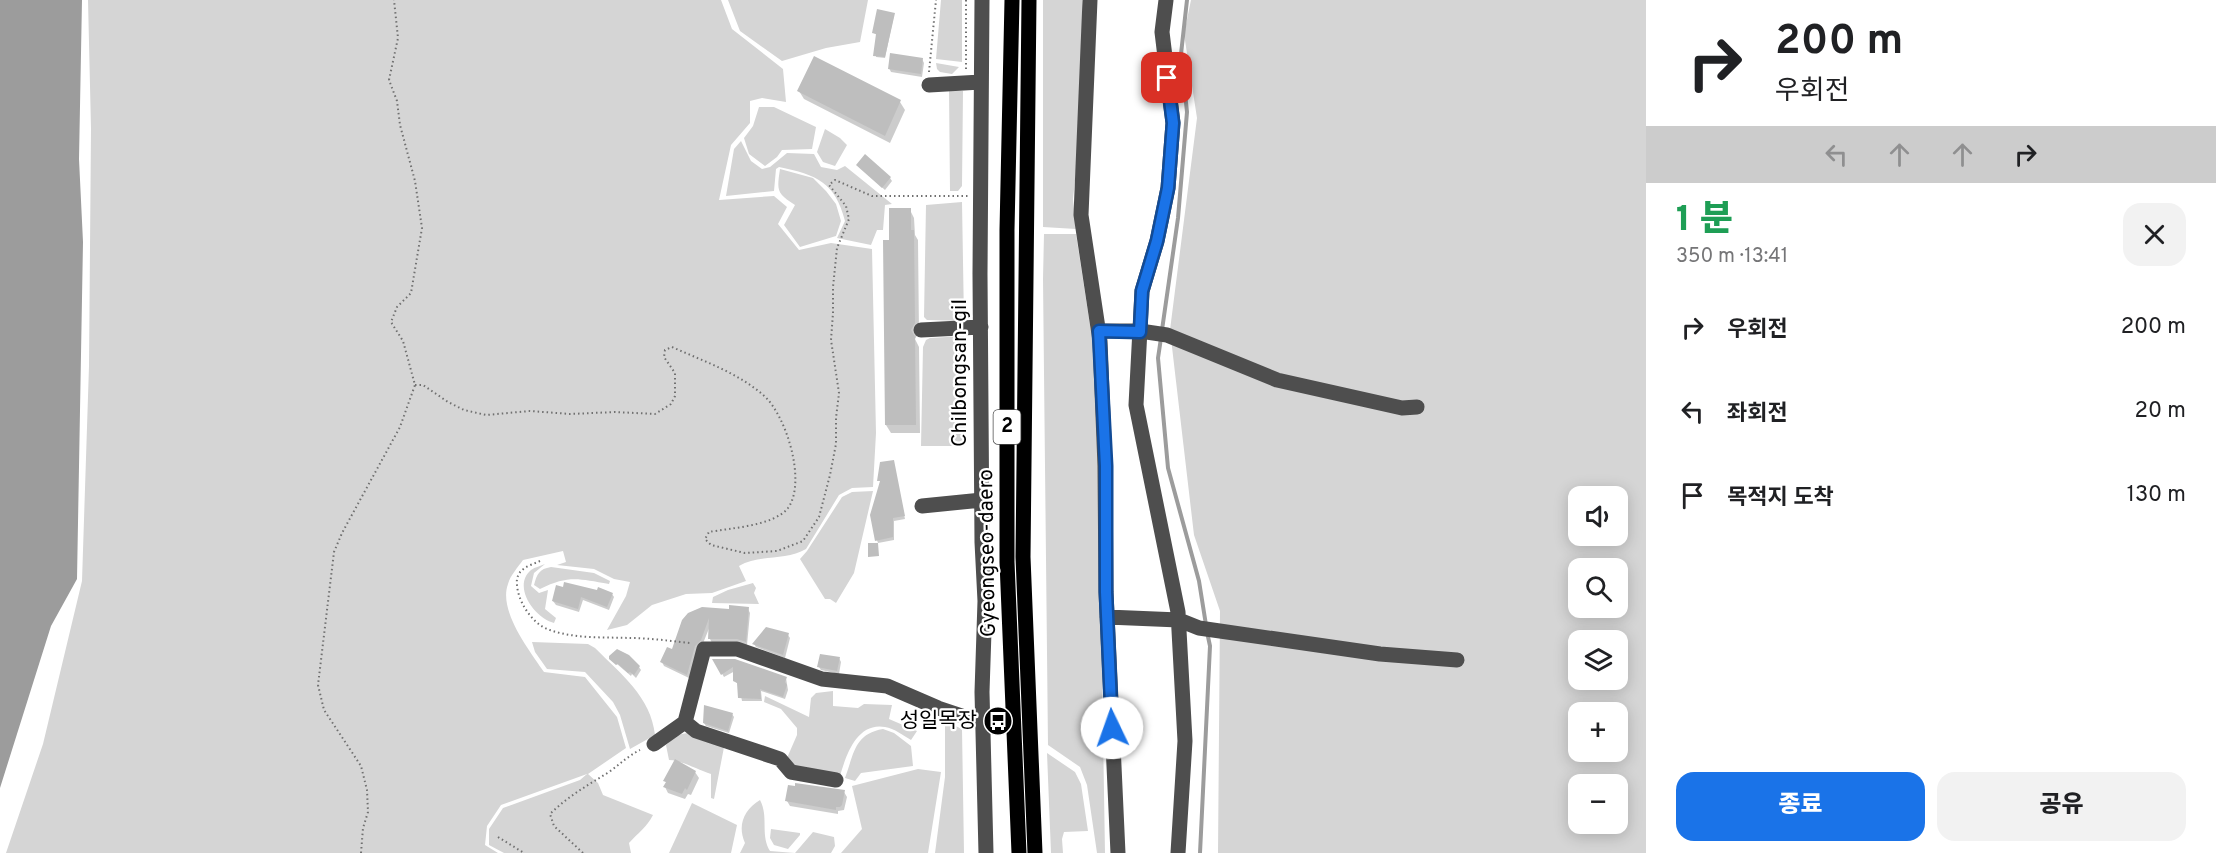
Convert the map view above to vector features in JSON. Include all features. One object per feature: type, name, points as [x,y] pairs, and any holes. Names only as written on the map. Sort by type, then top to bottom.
[{"type":"main road","name":"Gyeongseo-daero","points":[[1012,0],[1007,230],[1007,562],[1018,853]]},
{"type":"main road","name":"Gyeongseo-daero","points":[[1029,0],[1023,557],[1035,853]]},
{"type":"street","name":"Chilbongsan-gil","points":[[982,0],[981,327],[985,601],[983,723],[987,853]]},
{"type":"street","points":[[1090,0],[1081,215],[1099,331],[1106,466],[1107,617],[1118,853]]},
{"type":"street","points":[[1166,0],[1162,32],[1173,123],[1169,177],[1157,241],[1142,291],[1153,333],[1136,405],[1160,513],[1179,620],[1185,741],[1178,853]]},
{"type":"street","points":[[931,85],[981,82]]},
{"type":"street","points":[[921,330],[981,327]]},
{"type":"street","points":[[1099,331],[1153,333],[1277,380],[1402,408],[1417,407]]},
{"type":"street","points":[[922,506],[982,500]]},
{"type":"street","points":[[1107,617],[1179,620],[1199,628],[1380,654],[1457,660]]},
{"type":"street","points":[[654,744],[685,722],[704,649],[737,649],[822,679],[887,686],[938,708],[983,723]]},
{"type":"street","points":[[685,722],[696,730],[780,759],[790,772],[836,780]]},
{"type":"path","points":[[361,853],[363,828],[368,812],[367,790],[361,766],[324,710],[318,685],[334,552],[357,504],[400,427],[415,385],[403,340],[391,322],[397,307],[411,293],[422,228],[415,181],[390,80],[398,38],[394,0]]},
{"type":"path","points":[[931,85],[928,75],[936,0]]},
{"type":"path","points":[[415,385],[423,385],[456,406],[486,415],[530,411],[570,414],[615,411],[655,414],[671,404],[675,396],[675,373],[664,357],[665,350],[672,347],[735,375],[762,393],[785,426],[791,443],[795,484],[793,497],[787,509],[763,522],[709,532],[705,539],[711,545],[745,553],[777,551],[791,547],[802,541],[819,516],[836,444],[836,418],[840,393],[831,340],[833,287],[837,248],[847,227],[849,214],[842,199],[829,185],[835,180],[872,196],[981,196]]},
{"type":"path","points":[[540,561],[522,569],[516,579],[518,595],[530,616],[546,628],[591,638],[631,638],[689,643],[704,649]]},
{"type":"path","points":[[583,853],[554,826],[550,814],[628,756],[654,744]]},
{"type":"path","points":[[498,837],[524,853]]},
{"type":"shaded area","points":[[0,0],[82,0],[79,159],[83,242],[77,579],[51,626],[0,788]]},
{"type":"shaded area","points":[[88,0],[721,0],[732,29],[783,69],[786,102],[762,98],[750,101],[750,123],[731,145],[719,200],[774,196],[787,207],[778,224],[799,250],[831,243],[872,249],[876,433],[873,487],[852,488],[839,495],[806,549],[790,555],[747,562],[739,566],[746,581],[712,593],[686,594],[652,605],[627,625],[607,630],[626,596],[630,582],[614,579],[594,569],[557,565],[566,562],[563,551],[523,560],[508,584],[506,595],[511,618],[544,672],[585,677],[617,717],[626,748],[588,774],[598,783],[603,795],[653,815],[629,843],[631,853],[504,853],[489,845],[489,829],[503,808],[580,780],[587,774],[501,805],[487,826],[485,845],[498,853],[6,853],[43,744],[82,581],[89,366],[91,129]]},
{"type":"shaded area","points":[[728,0],[868,0],[860,42],[826,48],[782,61],[740,31]]},
{"type":"shaded area","points":[[941,0],[962,0],[962,62],[936,59]]},
{"type":"shaded area","points":[[1043,0],[1082,0],[1085,86],[1073,199],[1076,229],[1043,227]]},
{"type":"shaded area","points":[[1191,0],[1646,0],[1646,853],[1218,853],[1220,611],[1194,535],[1170,330],[1197,118],[1184,34]]},
{"type":"shaded area","points":[[936,63],[959,67],[952,74],[940,72]]},
{"type":"shaded area","points":[[949,89],[963,91],[962,186],[958,191],[950,191]]},
{"type":"shaded area","points":[[759,107],[774,107],[816,127],[812,149],[782,150],[765,166],[749,154],[744,138],[753,126]]},
{"type":"shaded area","points":[[825,129],[847,145],[835,166],[823,162],[817,152]]},
{"type":"shaded area","points":[[741,141],[751,161],[762,169],[770,167],[787,153],[814,154],[821,167],[837,170],[845,166],[892,204],[885,205],[883,230],[877,230],[871,245],[837,238],[845,221],[836,197],[830,189],[814,177],[779,167],[776,169],[774,191],[726,196],[734,149]]},
{"type":"shaded area","points":[[780,169],[813,178],[826,191],[836,204],[841,221],[836,236],[800,247],[784,225],[795,205],[779,190]]},
{"type":"shaded area","points":[[962,202],[964,321],[927,320],[924,317],[926,205]]},
{"type":"shaded area","points":[[1044,234],[1076,234],[1097,371],[1105,853],[1097,853],[1087,785],[1080,767],[1048,745]]},
{"type":"shaded area","points":[[964,336],[965,442],[962,446],[921,446],[923,347],[926,340],[930,338]]},
{"type":"shaded area","points":[[873,491],[854,573],[836,603],[825,599],[800,559],[842,497],[852,492]]},
{"type":"shaded area","points":[[545,564],[534,573],[531,586],[539,593],[548,590],[545,609],[556,618],[554,623],[539,615],[528,601],[525,592],[524,584],[531,570]]},
{"type":"shaded area","points":[[551,567],[594,573],[610,581],[609,584],[566,580],[540,589],[534,585],[539,573]]},
{"type":"shaded area","points":[[753,583],[759,604],[712,603],[713,597]]},
{"type":"shaded area","points":[[532,642],[588,644],[595,648],[641,698],[648,709],[655,735],[630,749],[620,715],[613,702],[585,672],[547,669],[535,652]]},
{"type":"shaded area","points":[[833,691],[833,706],[858,708],[864,704],[892,705],[889,719],[917,731],[911,740],[885,727],[867,730],[860,735],[849,750],[840,776],[792,766],[787,758],[797,735],[797,728],[781,709],[764,702],[765,696],[809,717],[811,698],[816,693]]},
{"type":"shaded area","points":[[945,721],[962,729],[964,853],[935,853],[945,777]]},
{"type":"shaded area","points":[[883,729],[894,733],[911,746],[913,766],[861,773],[855,781],[845,778],[856,746],[866,735]]},
{"type":"shaded area","points":[[687,733],[725,742],[714,799],[711,798],[711,774],[684,763],[669,760],[666,745],[677,735]]},
{"type":"shaded area","points":[[1047,753],[1075,772],[1081,784],[1088,831],[1064,832],[1063,853],[1051,853]]},
{"type":"shaded area","points":[[918,769],[941,772],[928,853],[841,853],[862,829],[852,786]]},
{"type":"shaded area","points":[[760,800],[764,813],[765,839],[770,851],[795,853],[740,853],[745,843],[742,830],[744,818],[750,808]]},
{"type":"shaded area","points":[[692,803],[737,825],[731,853],[669,853]]},
{"type":"shaded area","points":[[771,829],[800,833],[800,835],[788,849],[774,845],[770,838]]},
{"type":"shaded area","points":[[813,832],[834,837],[835,846],[831,853],[795,853]]},
{"type":"building","points":[[877,9],[895,13],[885,57],[873,56],[876,34],[872,33]]},
{"type":"building","points":[[890,53],[923,58],[921,74],[888,69]]},
{"type":"building","points":[[814,56],[901,100],[885,136],[797,91]]},
{"type":"building","points":[[865,154],[891,177],[882,188],[856,165]]},
{"type":"building","points":[[889,208],[911,208],[911,230],[914,230],[915,323],[911,330],[915,337],[916,425],[885,425],[883,240],[889,240]]},
{"type":"building","points":[[894,460],[905,516],[893,518],[893,537],[875,541],[870,515],[880,481],[877,481],[880,462]]},
{"type":"building","points":[[868,543],[878,543],[879,556],[868,557]]},
{"type":"building","points":[[564,582],[597,590],[598,587],[613,593],[607,607],[581,597],[578,609],[552,601],[556,585],[563,587]]},
{"type":"building","points":[[729,605],[749,607],[746,642],[737,639],[708,639],[709,618],[701,640],[695,646],[687,675],[660,662],[667,647],[672,649],[682,620],[688,613],[702,607],[729,609]]},
{"type":"building","points":[[766,627],[789,633],[783,655],[752,644]]},
{"type":"building","points":[[617,649],[629,655],[640,666],[634,675],[609,659],[609,656]]},
{"type":"building","points":[[820,654],[840,657],[837,671],[817,667]]},
{"type":"building","points":[[712,659],[735,659],[787,677],[783,697],[760,689],[761,699],[738,698],[737,683],[733,681],[733,667],[721,675]]},
{"type":"building","points":[[704,705],[733,713],[728,731],[703,723]]},
{"type":"building","points":[[675,759],[696,771],[687,790],[685,788],[682,794],[663,787],[666,782],[663,781]]},
{"type":"building","points":[[795,783],[845,790],[842,805],[836,807],[836,810],[785,801],[788,785],[795,786]]},
{"type":"waterway","points":[[1162,330],[1178,218],[1187,112],[1181,54],[1187,0]]},
{"type":"waterway","points":[[1161,338],[1158,358],[1168,468],[1199,581],[1206,625]]},
{"type":"waterway","points":[[1200,853],[1210,646],[1207,632]]},
{"type":"place","name":"성일목장","points":[[998,721]]},
{"type":"route","points":[[1112,728],[1106,592],[1106,466],[1099,331],[1140,332],[1142,291],[1157,241],[1168,188],[1173,123],[1167,78]]}]
